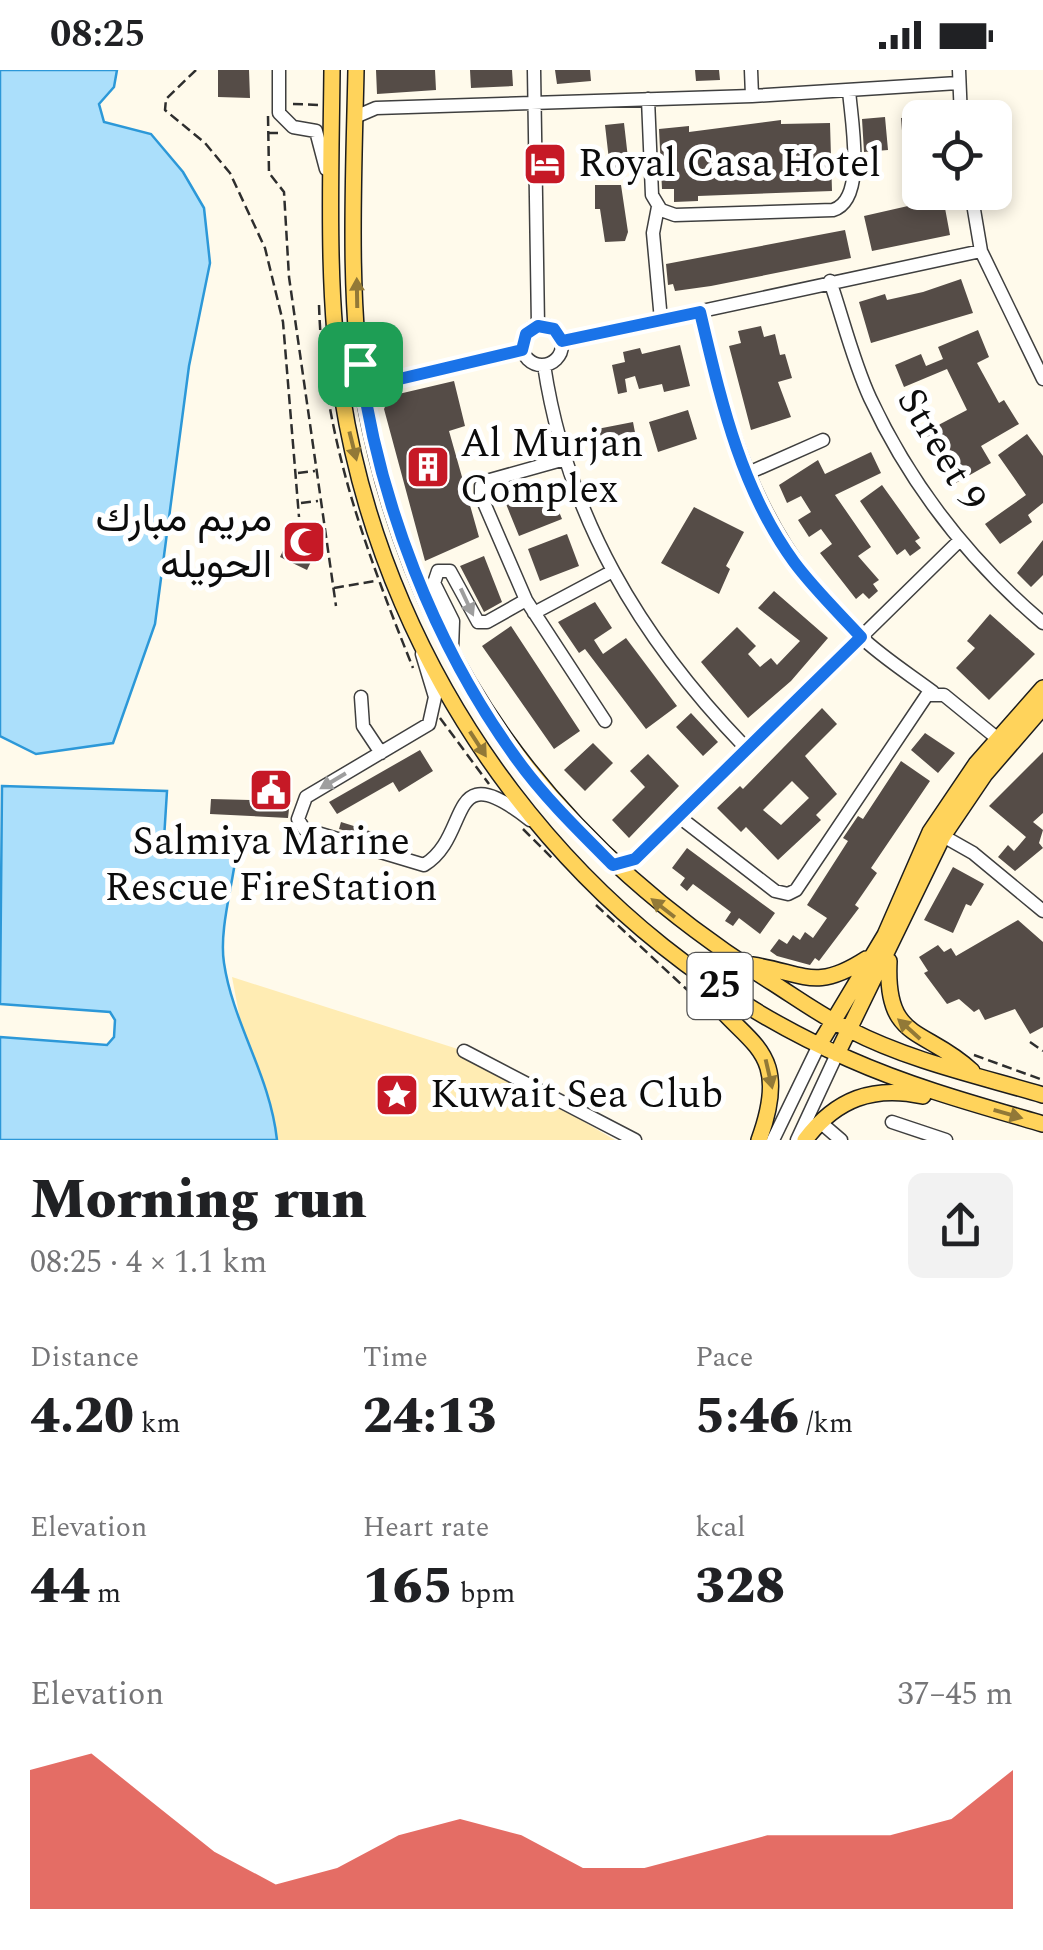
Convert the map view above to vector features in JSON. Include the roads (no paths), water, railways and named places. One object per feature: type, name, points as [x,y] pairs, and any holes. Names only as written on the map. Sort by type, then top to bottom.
[{"type":"main road","name":"25","points":[[332,70],[336,330],[348,424],[377,534],[417,637],[472,736],[540,827],[608,900],[693,968],[844,1057],[974,1104],[1043,1124]]},
{"type":"main road","name":"25","points":[[356,70],[360,364],[365,402],[401,531],[480,705],[518,761],[613,865],[666,911],[743,964],[856,1029],[1043,1096]]},
{"type":"main road","points":[[844,1057],[930,832],[998,739],[1043,688]]},
{"type":"main road","points":[[819,1045],[882,954],[944,836],[985,774],[1043,707]]},
{"type":"main road","points":[[743,964],[818,980],[882,954]]},
{"type":"main road","points":[[882,954],[888,995],[897,1018],[914,1036],[949,1053],[974,1074]]},
{"type":"main road","points":[[693,968],[715,1003],[752,1038],[766,1061],[772,1096],[759,1140]]},
{"type":"main road","points":[[805,1140],[845,1102],[878,1092],[974,1104]]},
{"type":"street","points":[[279,70],[279,103],[284,121],[316,131],[321,142],[333,216]]},
{"type":"street","points":[[534,70],[538,326]]},
{"type":"street","points":[[751,70],[752,96]]},
{"type":"street","points":[[355,117],[376,108],[752,96],[849,90],[959,76]]},
{"type":"street","points":[[648,98],[652,195],[658,207],[674,215],[842,207],[854,189],[849,90]]},
{"type":"street","points":[[356,98],[376,108]]},
{"type":"street","points":[[658,207],[653,233],[660,320]]},
{"type":"street","points":[[974,210],[982,251],[1043,379]]},
{"type":"street","points":[[562,341],[830,280],[982,251]]},
{"type":"street","name":"Street 9","points":[[830,280],[869,396],[919,489],[959,542],[1002,588],[1043,623]]},
{"type":"street","points":[[700,312],[724,414],[746,474],[796,564],[861,637],[934,692],[944,695],[998,739]]},
{"type":"street","points":[[538,326],[554,329],[562,341],[558,358],[544,366],[532,363],[522,350],[526,334],[538,326]]},
{"type":"street","points":[[365,402],[391,381],[522,350]]},
{"type":"street","points":[[360,364],[391,381]]},
{"type":"street","points":[[544,366],[578,502],[611,572],[668,658],[745,747]]},
{"type":"street","points":[[746,474],[824,440]]},
{"type":"street","points":[[566,458],[481,486],[481,496],[526,600],[605,721]]},
{"type":"street","points":[[613,865],[635,859],[745,747],[959,542]]},
{"type":"street","points":[[452,649],[454,630],[434,583],[438,571],[450,571],[478,622],[487,622],[526,600]]},
{"type":"street","points":[[534,612],[611,572]]},
{"type":"street","points":[[417,637],[435,697],[434,713],[414,735],[306,797],[298,819],[304,829],[424,865],[434,858],[462,807],[478,796],[500,796],[540,827]]},
{"type":"street","points":[[678,816],[775,891],[792,892],[924,698],[934,692]]},
{"type":"street","points":[[362,697],[363,726],[381,752]]},
{"type":"street","points":[[944,836],[973,854],[1043,912]]},
{"type":"street","points":[[773,1140],[819,1045]]},
{"type":"street","points":[[464,1051],[635,1140]]},
{"type":"street","points":[[797,1140],[844,1057]]},
{"type":"street","points":[[820,1122],[841,1140]]},
{"type":"street","points":[[892,1122],[949,1139]]},
{"type":"water","points":[[0,70],[117,70],[114,87],[99,104],[104,122],[151,134],[183,172],[204,208],[210,263],[189,366],[155,624],[113,743],[36,754],[0,736]]},
{"type":"water","points":[[2,786],[167,791],[163,855],[236,855],[225,923],[224,963],[235,1007],[267,1094],[277,1140],[0,1140],[0,1037],[107,1045],[114,1037],[115,1020],[110,1012],[0,1004]]},
{"type":"place","name":"Royal Casa Hotel","points":[[545,164]]},
{"type":"place","name":"Al Murjan Complex","points":[[428,467]]},
{"type":"place","name":"مريم مبارك الحويله","points":[[304,542]]},
{"type":"place","name":"Salmiya Marine Rescue FireStation","points":[[271,790]]},
{"type":"place","name":"Kuwait Sea Club","points":[[397,1095]]}]
